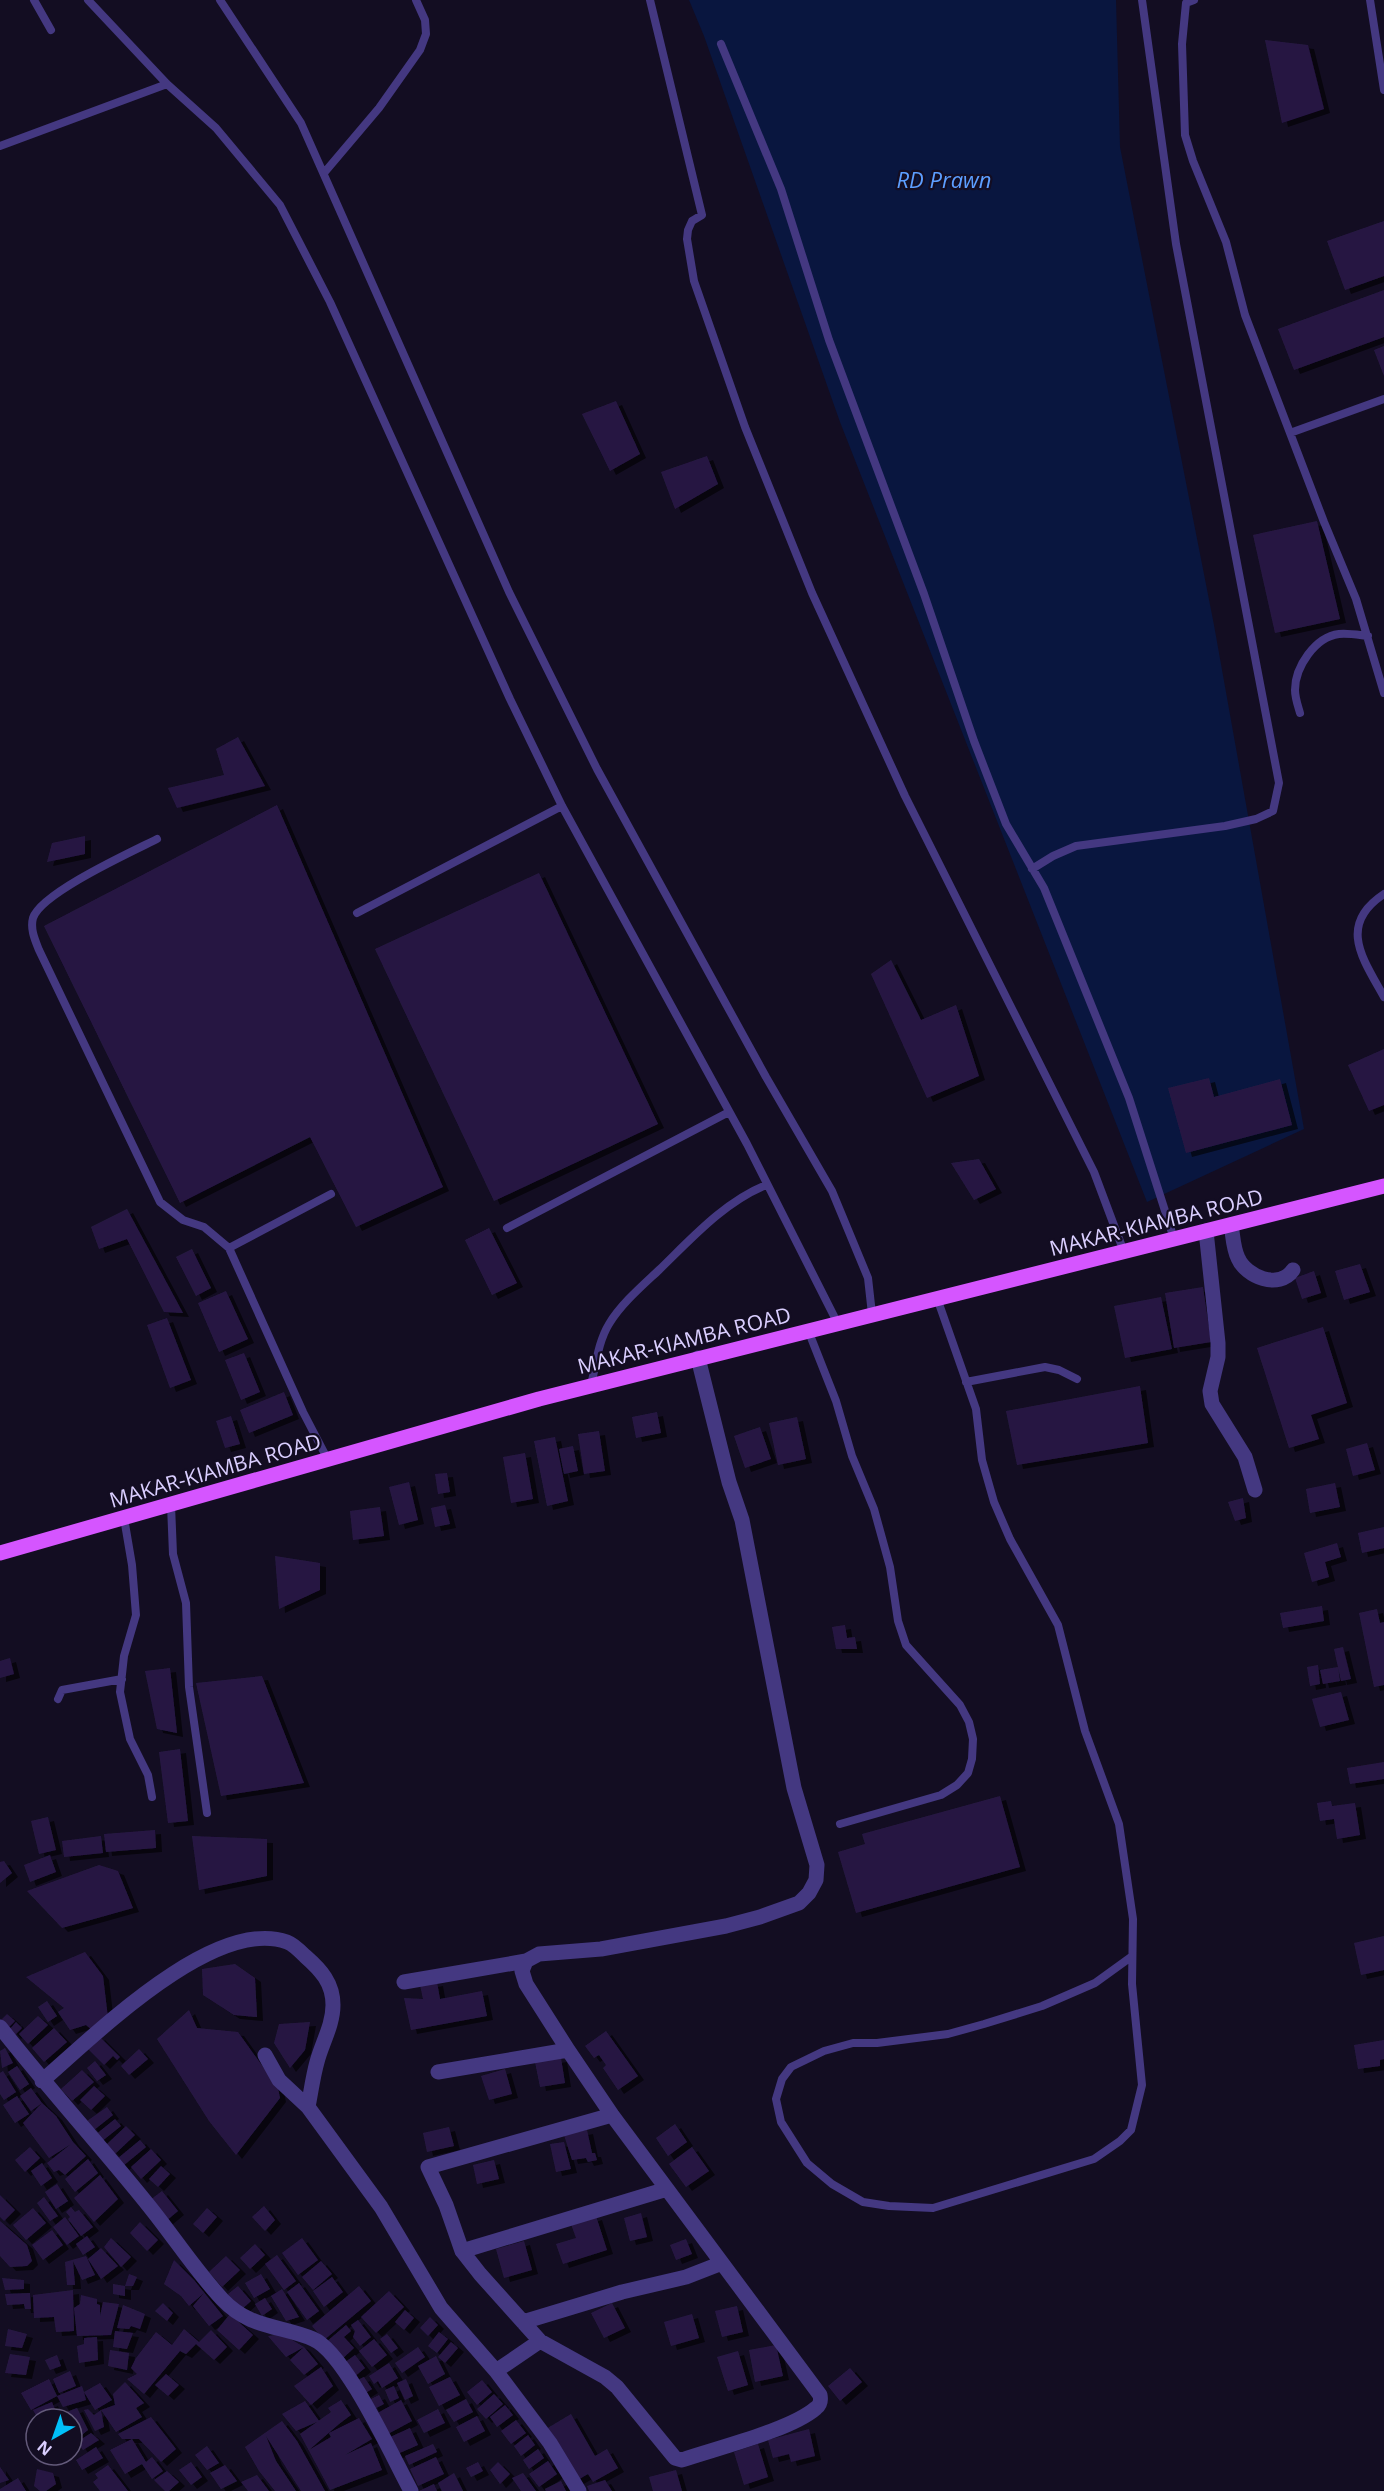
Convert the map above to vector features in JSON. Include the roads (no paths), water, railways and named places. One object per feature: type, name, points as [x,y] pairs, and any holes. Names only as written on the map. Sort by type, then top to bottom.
[{"type":"main road","name":"MAKAR-KIAMBA ROAD","points":[[0,1553],[591,1385],[1384,1186]]},
{"type":"street","points":[[1231,1225],[1238,1259],[1248,1270],[1264,1279],[1279,1280],[1287,1278],[1293,1270]]},
{"type":"street","points":[[1206,1231],[1218,1343],[1218,1358],[1210,1391],[1212,1404],[1245,1457],[1256,1490]]},
{"type":"street","points":[[404,1982],[526,1961],[539,1954],[601,1949],[726,1926],[800,1903],[816,1880],[817,1865],[794,1788],[742,1520],[729,1482],[698,1358]]},
{"type":"street","points":[[42,2081],[125,2010],[202,1955],[219,1947],[258,1938],[288,1942],[318,1968],[330,1984],[333,2006],[328,2034],[317,2061],[308,2107]]},
{"type":"street","points":[[526,1961],[522,1971],[526,1984],[568,2050],[612,2115],[820,2395],[820,2403],[816,2409],[781,2427],[682,2460],[675,2458],[611,2382],[540,2341],[462,2251],[446,2205],[428,2167],[612,2115]]},
{"type":"street","points":[[0,2027],[42,2081],[149,2206],[224,2301],[263,2326],[314,2340],[337,2361],[360,2396],[411,2491]]},
{"type":"street","points":[[438,2072],[568,2050]]},
{"type":"street","points":[[265,2055],[279,2080],[308,2107],[381,2207],[441,2308],[496,2371],[550,2443],[579,2491]]},
{"type":"street","points":[[462,2251],[667,2189]]},
{"type":"street","points":[[523,2322],[622,2292],[686,2277],[722,2263]]},
{"type":"street","points":[[496,2371],[540,2341]]},
{"type":"lane","points":[[34,0],[51,30]]},
{"type":"lane","points":[[88,0],[167,84],[216,128],[280,205],[330,302],[510,699],[562,806],[729,1112],[837,1322]]},
{"type":"lane","points":[[220,0],[301,123],[509,592],[597,770],[676,916],[831,1191],[868,1278],[872,1314]]},
{"type":"lane","points":[[324,174],[379,108],[420,50],[426,34],[416,0]]},
{"type":"lane","points":[[650,0],[702,215],[692,221],[688,230],[687,239],[694,281],[745,427],[821,615],[905,796],[1094,1172],[1124,1252]]},
{"type":"lane","points":[[1032,868],[1076,846],[1225,826],[1256,819],[1273,811],[1279,783],[1176,244],[1142,0]]},
{"type":"lane","points":[[1370,0],[1384,90]]},
{"type":"lane","points":[[1188,1],[1182,44],[1185,135],[1193,161],[1226,242],[1245,315],[1324,522],[1345,569],[1368,636],[1384,693]]},
{"type":"lane","points":[[721,44],[781,189],[829,340],[924,594],[974,741],[1006,824],[1044,888],[1129,1098],[1174,1239]]},
{"type":"lane","points":[[0,146],[167,84]]},
{"type":"lane","points":[[1290,433],[1384,399]]},
{"type":"lane","points":[[1299,713],[1295,691],[1297,676],[1306,658],[1317,645],[1339,634],[1368,636]]},
{"type":"lane","points":[[357,913],[562,806]]},
{"type":"lane","points":[[157,838],[70,885],[42,903],[33,918],[33,932],[39,950],[160,1202],[183,1220],[204,1227],[229,1248],[303,1412],[328,1460]]},
{"type":"lane","points":[[1384,894],[1369,904],[1360,919],[1356,938],[1364,961],[1384,997]]},
{"type":"lane","points":[[507,1228],[729,1112]]},
{"type":"lane","points":[[591,1385],[601,1342],[617,1314],[640,1288],[714,1218],[747,1192],[766,1185]]},
{"type":"lane","points":[[229,1248],[331,1194]]},
{"type":"lane","points":[[937,1298],[976,1409],[982,1460],[994,1502],[1010,1539],[1058,1625],[1085,1731],[1119,1824],[1133,1919],[1131,1957],[1142,2085],[1131,2130],[1120,2142],[1094,2159],[933,2208],[863,2202],[832,2184],[807,2163],[781,2122],[776,2099],[782,2079],[791,2067],[824,2051],[853,2043],[877,2043],[948,2034],[984,2024],[1042,2006],[1095,1983],[1131,1957]]},
{"type":"lane","points":[[808,1330],[836,1401],[852,1456],[874,1509],[890,1567],[898,1621],[906,1646],[960,1705],[969,1722],[973,1739],[972,1759],[968,1773],[957,1785],[941,1795],[840,1824]]},
{"type":"lane","points":[[966,1383],[1046,1367],[1059,1370],[1077,1379]]},
{"type":"lane","points":[[171,1505],[173,1554],[186,1603],[189,1686],[207,1813]]},
{"type":"lane","points":[[123,1518],[132,1564],[136,1615],[124,1656],[120,1692],[130,1739],[148,1775],[152,1797]]},
{"type":"lane","points":[[58,1699],[62,1690],[122,1679]]},
{"type":"water","name":"RD Prawn","points":[[689,0],[1116,0],[1120,147],[1214,625],[1304,1129],[1147,1202],[840,422],[704,36]]}]
